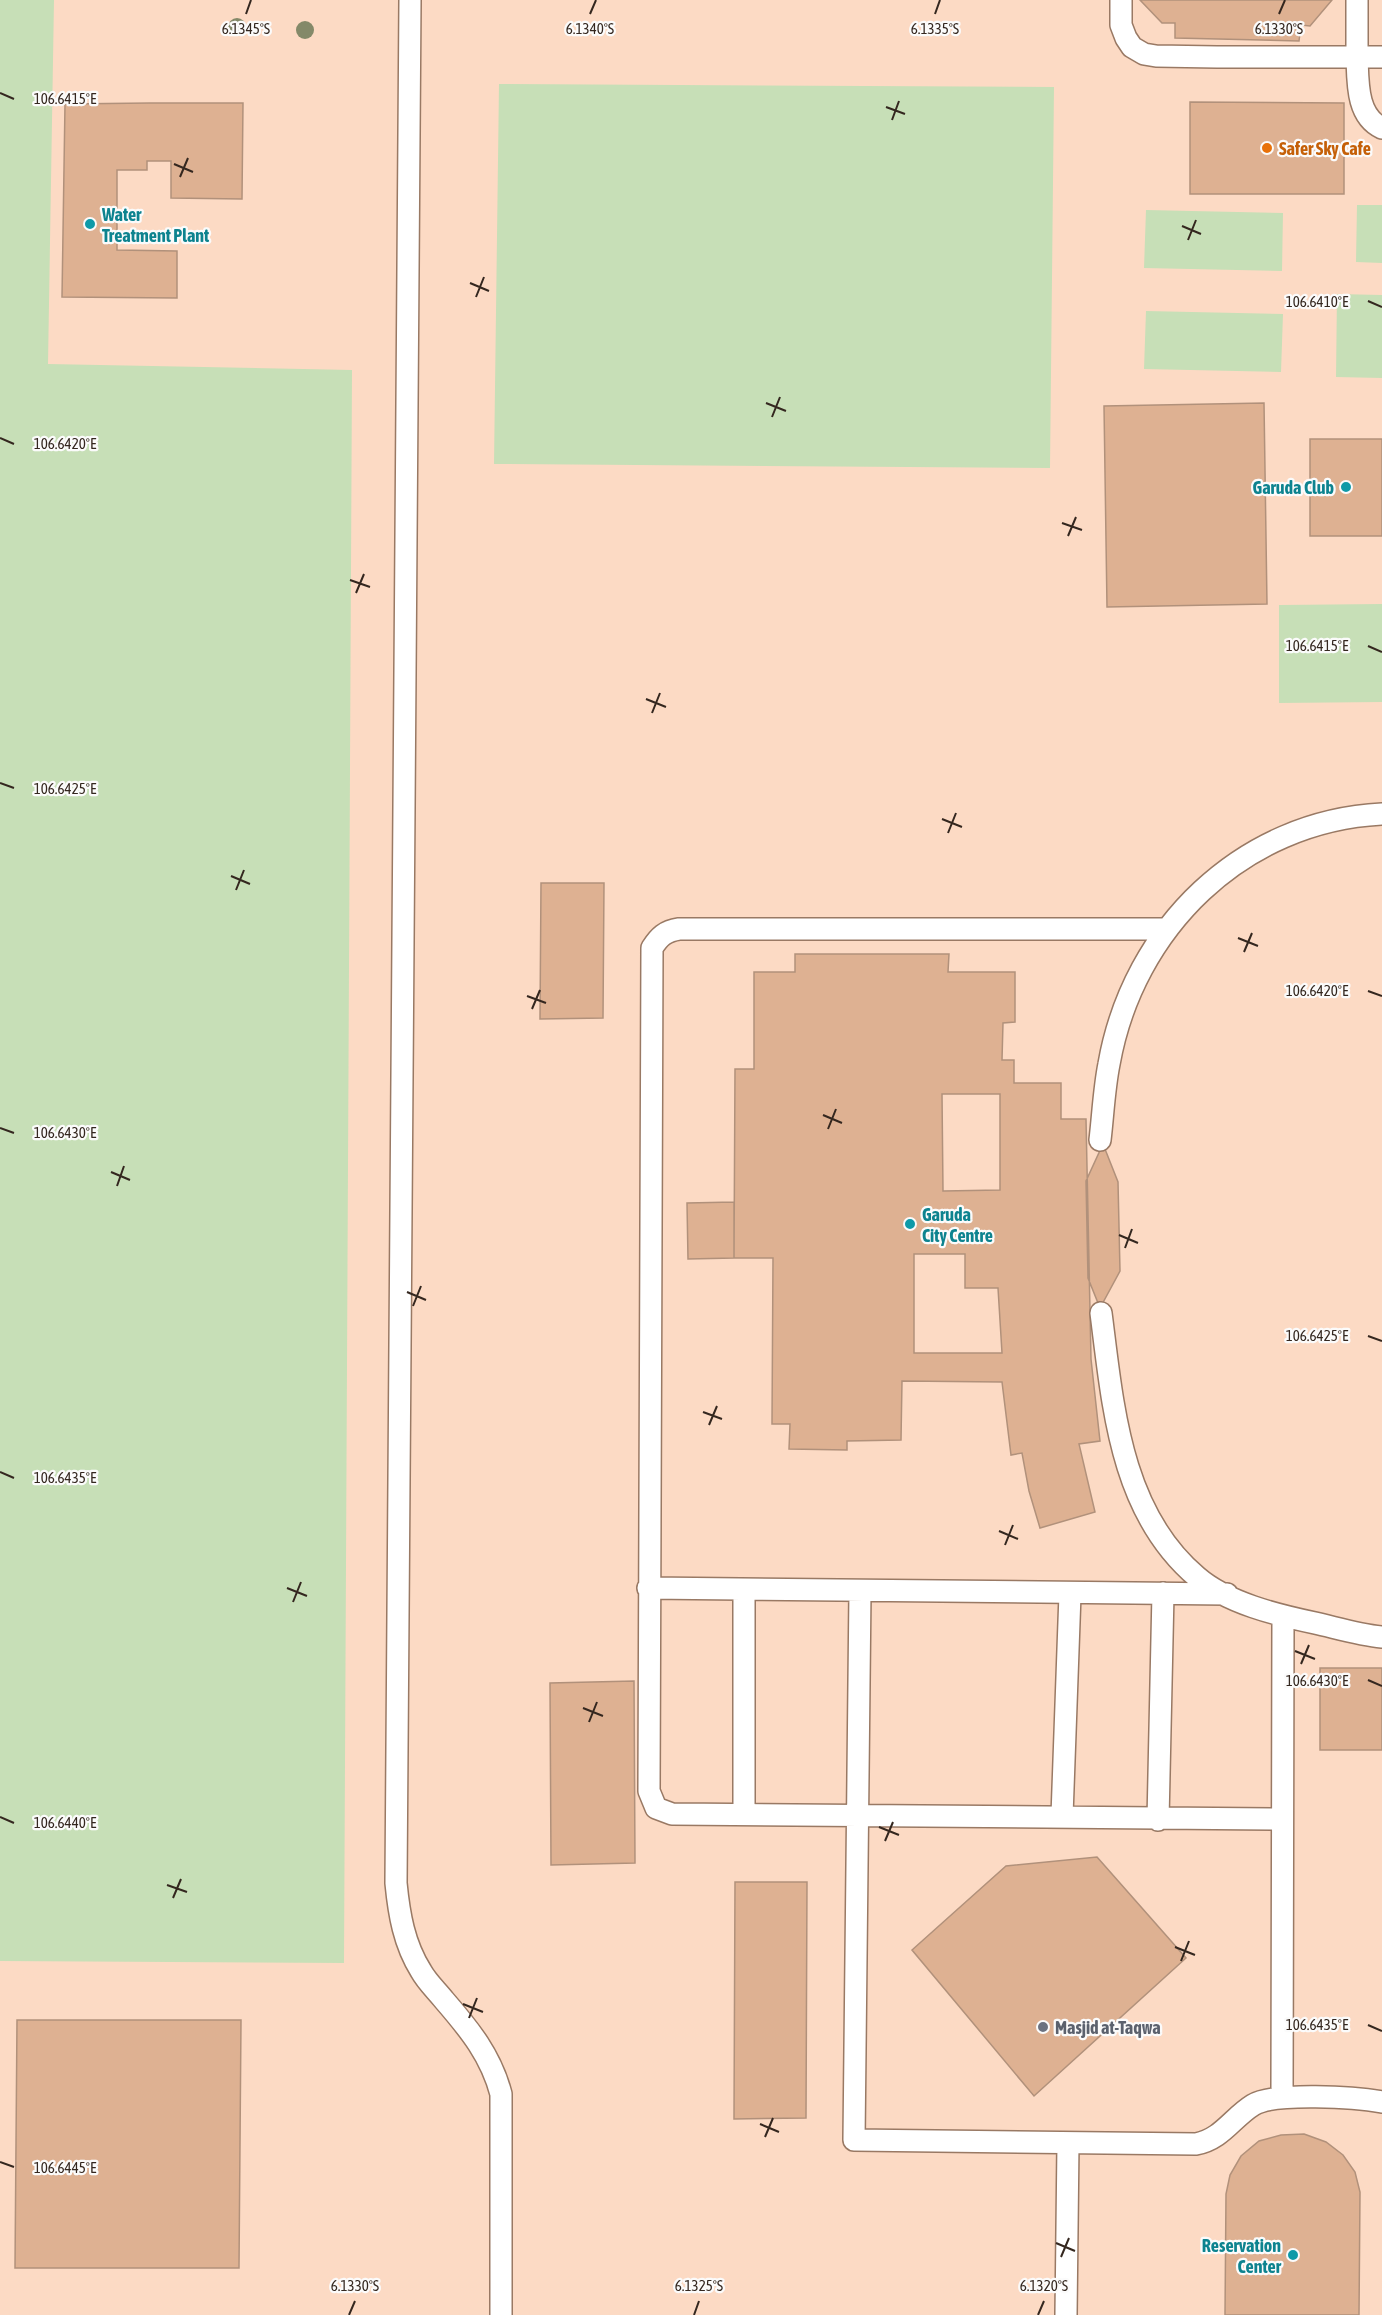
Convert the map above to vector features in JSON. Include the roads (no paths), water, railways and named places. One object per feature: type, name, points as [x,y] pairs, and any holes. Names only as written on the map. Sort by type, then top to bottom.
[{"type":"lane","points":[[410,0],[396,1883],[398,1908],[411,1953],[422,1974],[476,2037],[495,2073],[501,2094],[501,2315]]},
{"type":"lane","points":[[1122,0],[1121,25],[1126,38],[1132,47],[1144,54],[1196,57],[1382,57]]},
{"type":"lane","points":[[1357,0],[1359,94],[1365,111],[1382,128]]},
{"type":"lane","points":[[1100,1140],[1109,1063],[1125,1006],[1142,968],[1165,929],[1204,887],[1240,860],[1280,839],[1327,823],[1363,815],[1382,814]]},
{"type":"lane","points":[[1165,929],[679,929],[669,930],[658,938],[652,948],[648,1588],[651,1800],[656,1808],[664,1813],[1062,1816],[1158,1820],[1282,1819]]},
{"type":"lane","points":[[1101,1313],[1112,1400],[1124,1457],[1140,1499],[1171,1550],[1198,1578],[1258,1610],[1382,1637]]},
{"type":"lane","points":[[648,1588],[860,1592],[1227,1594]]},
{"type":"lane","points":[[744,1590],[744,1813]]},
{"type":"lane","points":[[860,1592],[854,2140],[1208,2142],[1250,2106],[1271,2097],[1382,2102]]},
{"type":"lane","points":[[1158,1820],[1163,1593]]},
{"type":"lane","points":[[1062,1816],[1070,1594]]},
{"type":"lane","points":[[1282,2097],[1283,1616]]},
{"type":"lane","points":[[1066,2315],[1068,2143]]},
{"type":"place","name":"Safer Sky Cafe","points":[[1267,148]]},
{"type":"place","name":"Water Treatment Plant","points":[[90,224]]},
{"type":"place","name":"Garuda Club","points":[[1346,487]]},
{"type":"place","name":"Garuda City Centre","points":[[910,1224]]},
{"type":"place","name":"Masjid at-Taqwa","points":[[1043,2027]]},
{"type":"place","name":"Reservation Center","points":[[1293,2255]]}]
